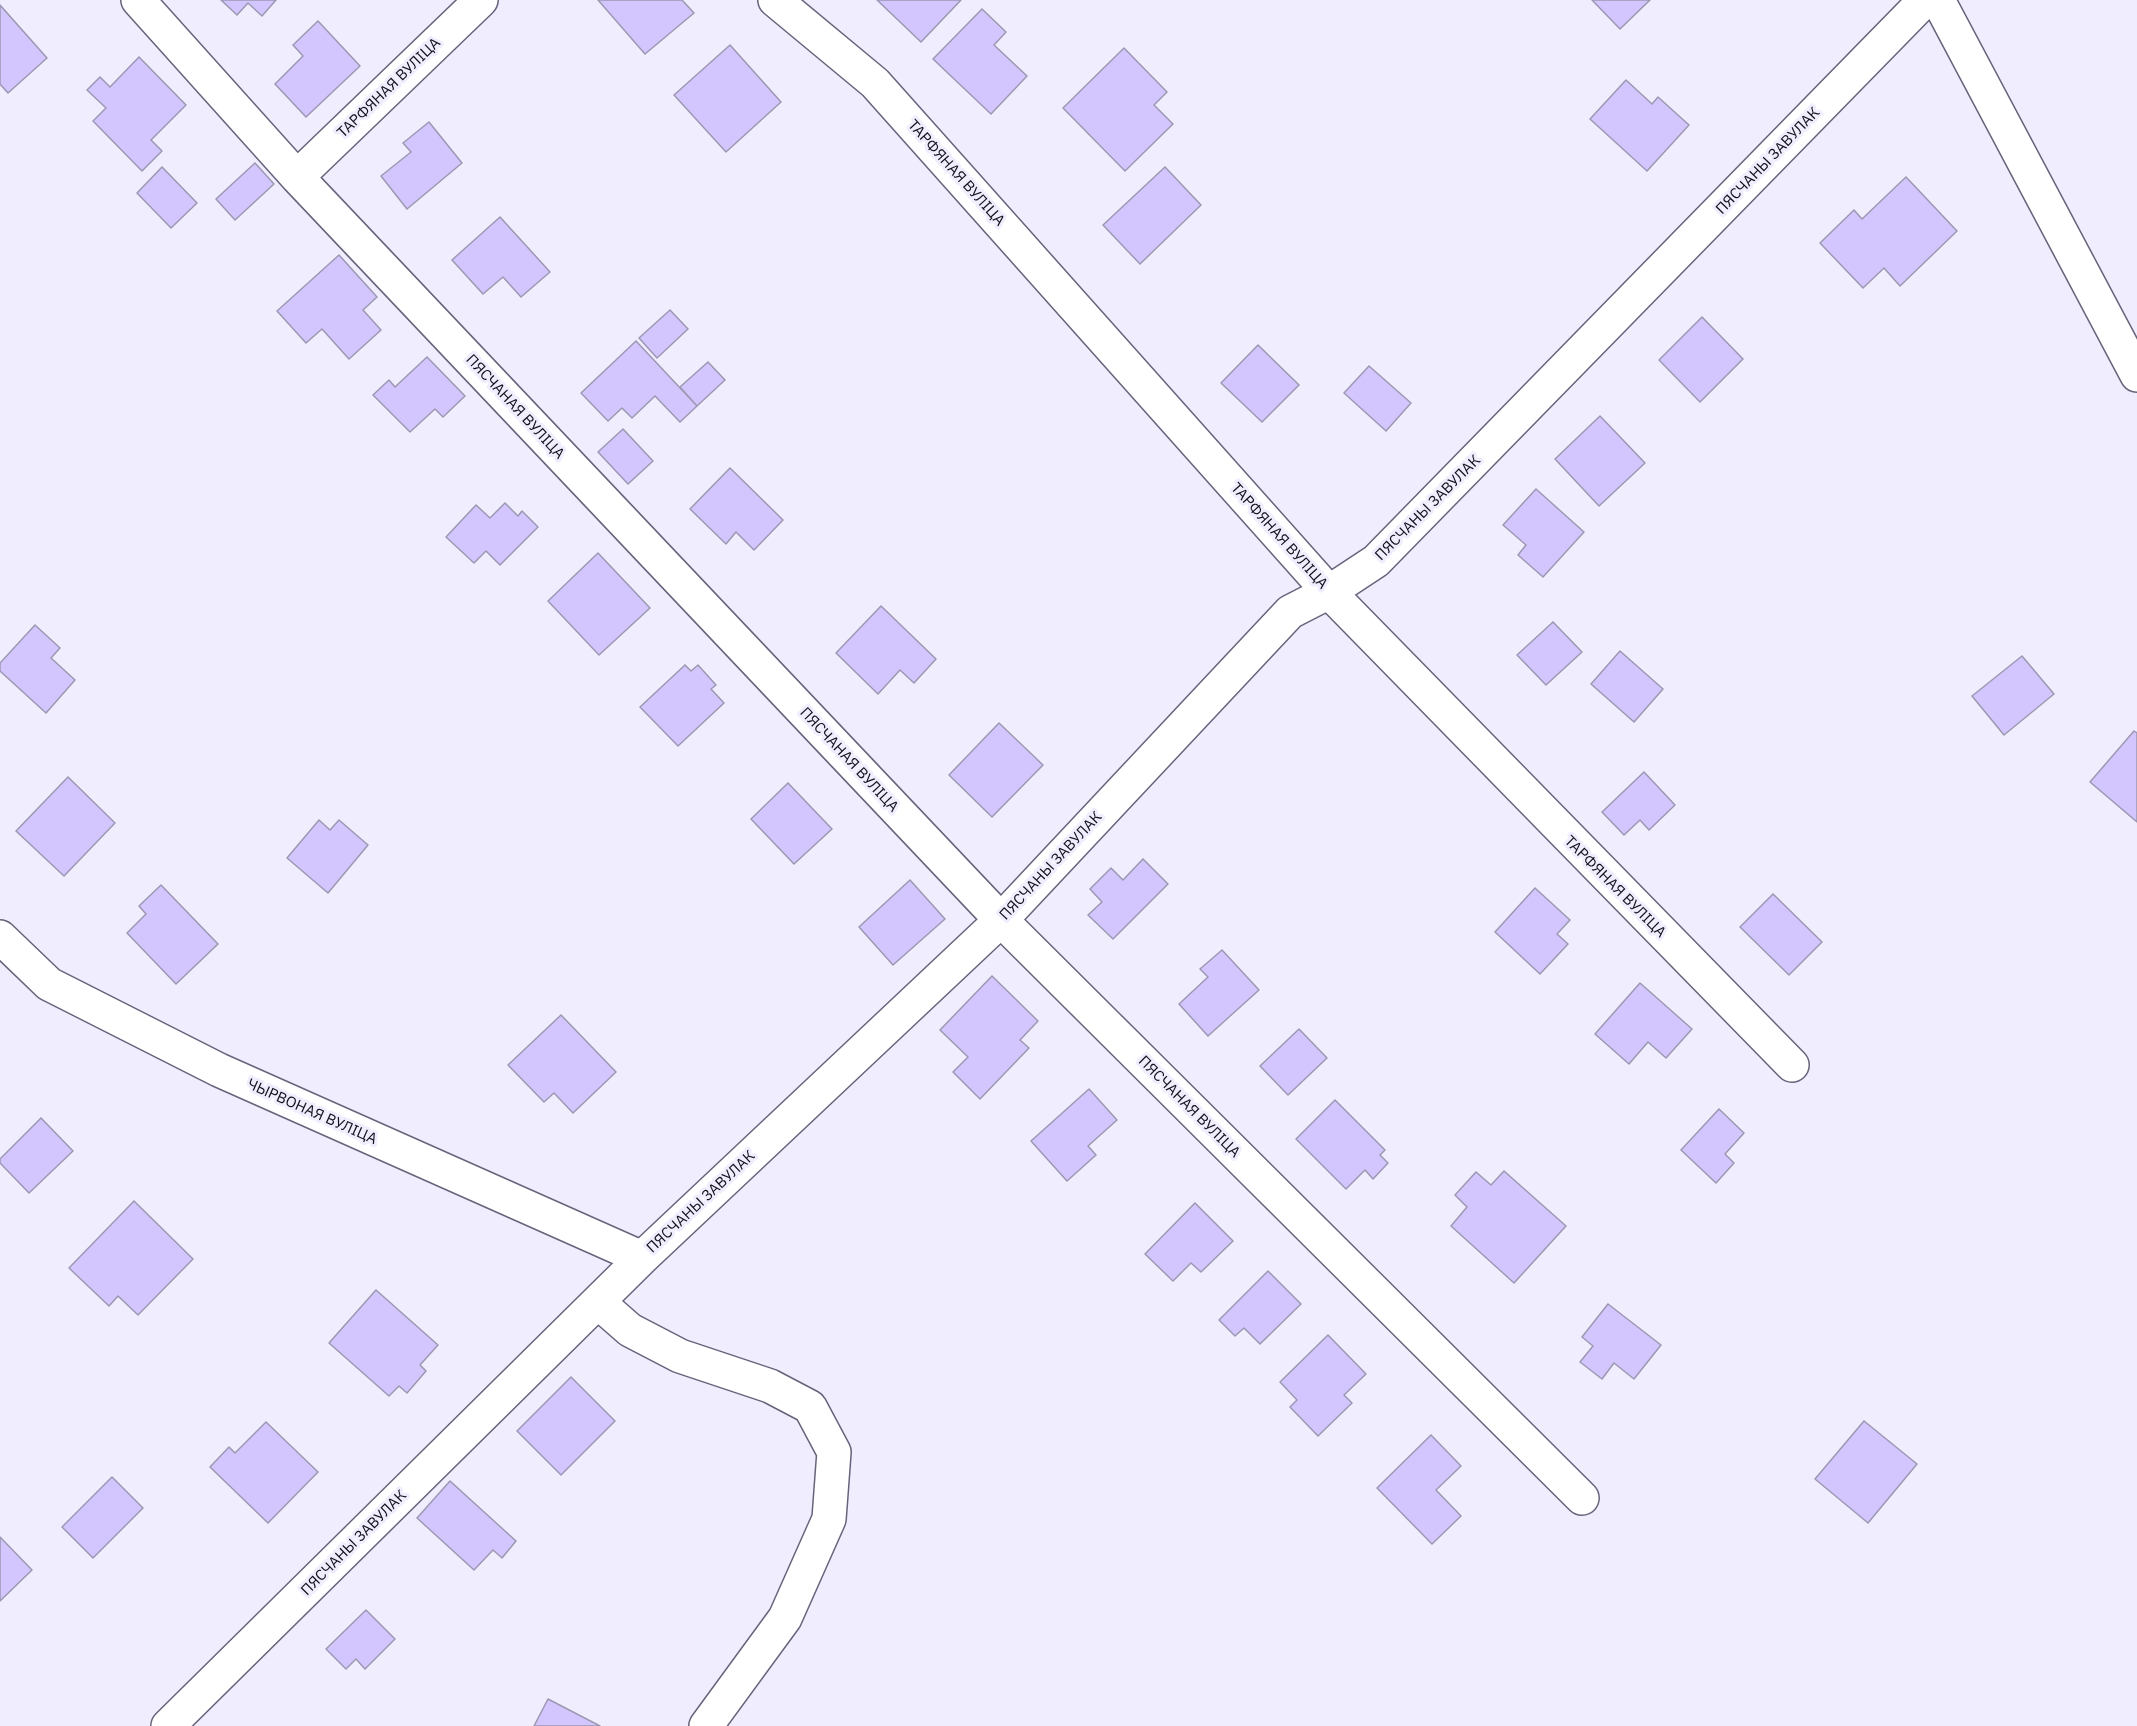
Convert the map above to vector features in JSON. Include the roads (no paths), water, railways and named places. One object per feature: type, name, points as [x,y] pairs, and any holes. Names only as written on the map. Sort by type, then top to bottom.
[{"type":"street","name":"ПЯСЧАНАЯ ВУЛІЦА","points":[[138,0],[297,177],[1001,920],[1582,1498]]},
{"type":"street","name":"ТАРФЯНАЯ ВУЛІЦА","points":[[297,177],[481,0]]},
{"type":"street","name":"ТАРФЯНАЯ ВУЛІЦА","points":[[775,0],[875,83],[1329,592],[1557,828],[1792,1065]]},
{"type":"street","name":"ПЯСЧАНЫ ЗАВУЛАК","points":[[168,1726],[642,1258],[1001,920],[1290,612],[1329,592],[1376,561],[1925,0]]},
{"type":"street","points":[[1938,0],[2137,375]]},
{"type":"street","name":"ЧЫРВОНАЯ ВУЛІЦА","points":[[0,938],[49,984],[219,1070],[642,1258]]},
{"type":"street","points":[[598,1302],[630,1330],[680,1356],[770,1386],[810,1407],[834,1452],[829,1519],[785,1618],[706,1726]]}]
